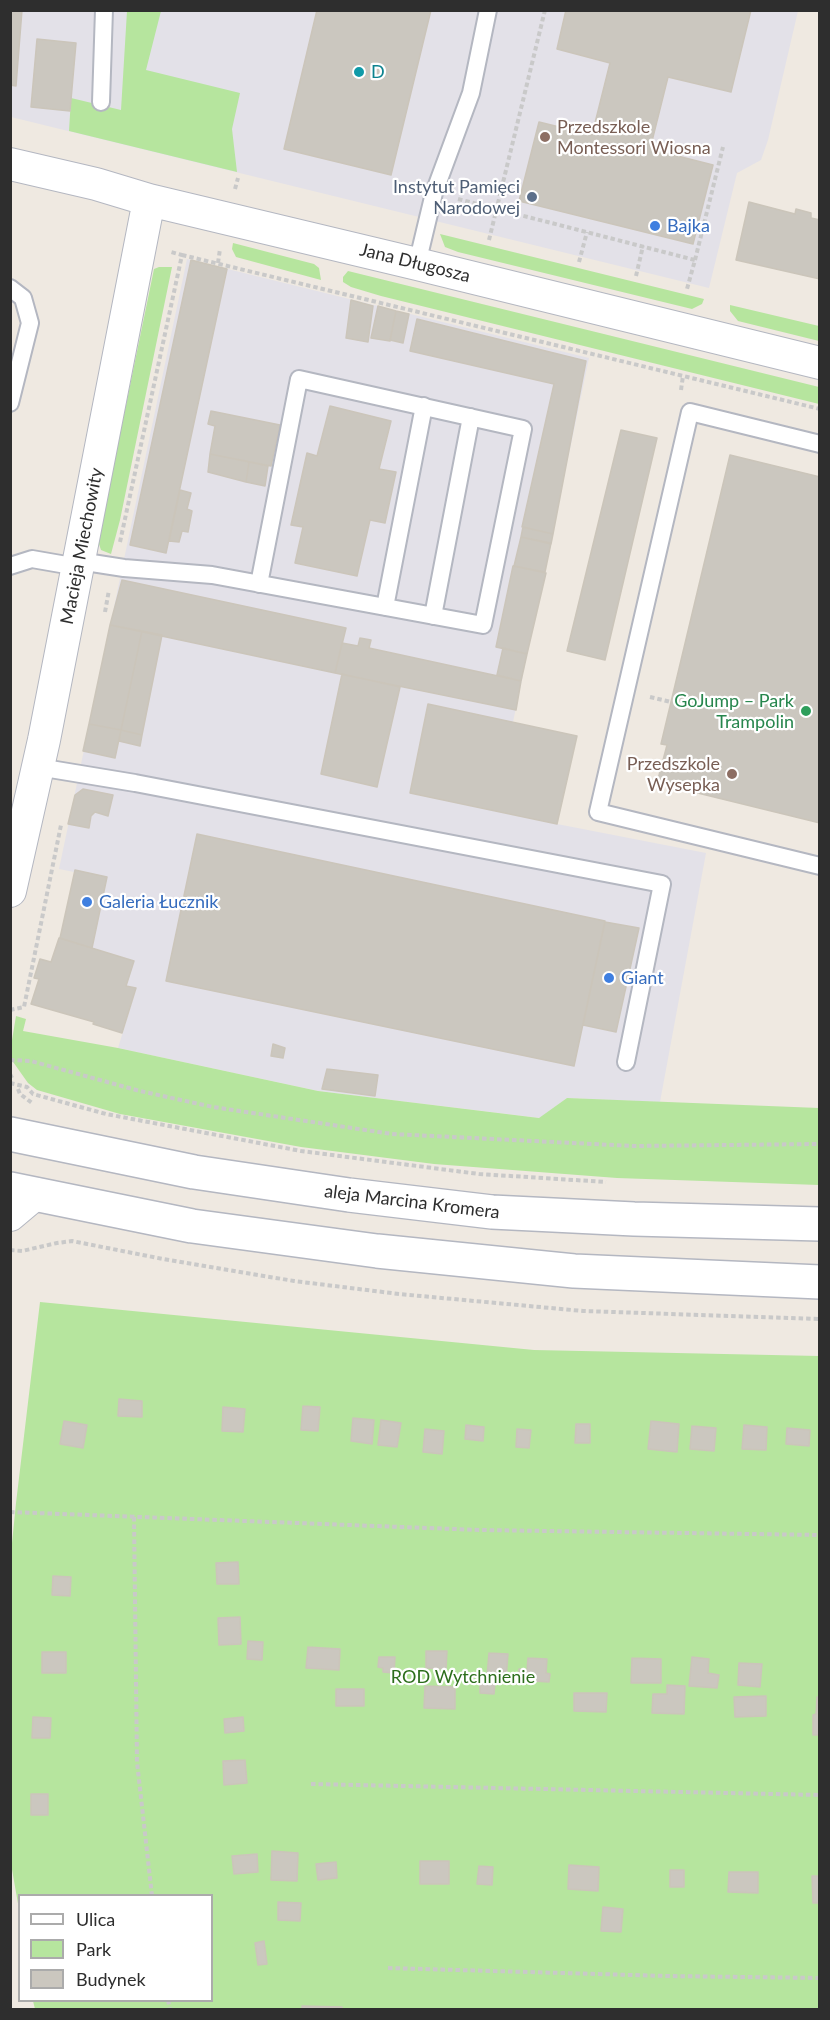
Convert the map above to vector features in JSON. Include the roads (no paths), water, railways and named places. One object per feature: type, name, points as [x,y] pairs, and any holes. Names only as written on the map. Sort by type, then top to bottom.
[{"type":"main road","name":"aleja Marcina Kromera","points":[[10,1134],[194,1172],[349,1195],[492,1212],[634,1220],[819,1224]]},
{"type":"main road","points":[[19,1200],[377,1251],[573,1271],[819,1282]]},
{"type":"street","name":"Jana Długosza","points":[[10,164],[819,363]]},
{"type":"street","name":"Macieja Miechowity","points":[[10,891],[38,767],[149,200]]},
{"type":"lane","points":[[101,102],[104,10]]},
{"type":"lane","points":[[417,264],[434,193],[471,93],[488,10]]},
{"type":"lane","points":[[10,288],[23,298],[30,323],[10,403]]},
{"type":"lane","points":[[10,566],[32,559],[212,575],[259,584],[483,625],[523,429],[299,379],[259,584]]},
{"type":"lane","points":[[385,607],[424,406]]},
{"type":"lane","points":[[819,444],[690,412],[598,812],[819,866]]},
{"type":"lane","points":[[433,616],[471,417]]},
{"type":"lane","points":[[38,767],[135,783],[662,884],[626,1062]]},
{"type":"place","name":"D","points":[[359,72]]},
{"type":"place","name":"Przedszkole Montessori Wiosna","points":[[545,137]]},
{"type":"place","name":"Instytut Pamięci Narodowej","points":[[532,197]]},
{"type":"place","name":"Bajka","points":[[655,226]]},
{"type":"place","name":"GoJump – Park Trampolin","points":[[806,711]]},
{"type":"place","name":"Przedszkole Wysepka","points":[[732,774]]},
{"type":"place","name":"Galeria Łucznik","points":[[87,902]]},
{"type":"place","name":"Giant","points":[[609,978]]},
{"type":"park label","name":"ROD Wytchnienie","points":[[463,1677]]}]
